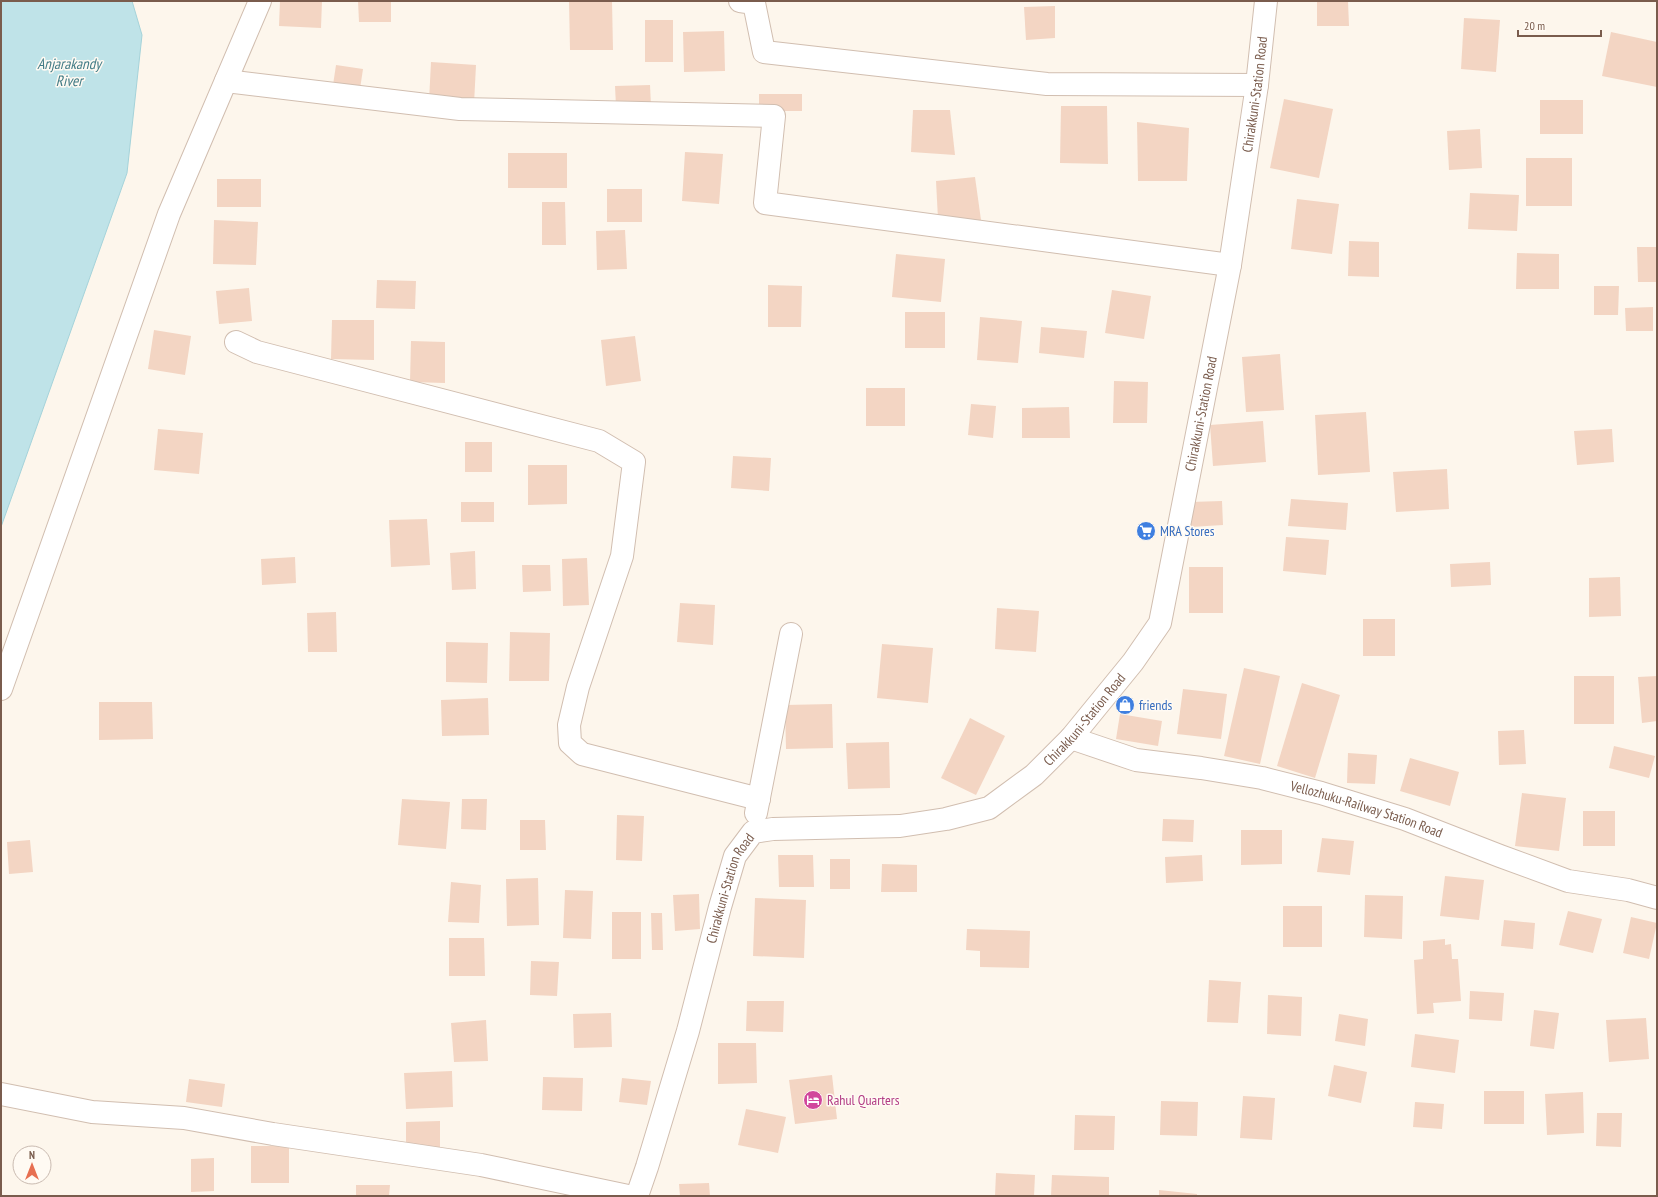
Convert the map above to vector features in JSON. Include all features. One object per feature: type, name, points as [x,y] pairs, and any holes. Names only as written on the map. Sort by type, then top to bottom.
[{"type":"street","points":[[1,689],[168,214],[260,1]]},
{"type":"street","points":[[740,1],[754,3],[764,52],[1047,84],[1256,85]]},
{"type":"street","name":"Chirakkuni-Station Road","points":[[637,1196],[648,1167],[688,1032],[720,907],[735,856],[753,832],[774,829],[900,826],[946,819],[989,808],[1034,775],[1071,738],[1133,662],[1160,623],[1230,265],[1256,85],[1266,1]]},
{"type":"street","points":[[226,81],[460,109],[774,116],[765,203],[1230,265]]},
{"type":"street","points":[[236,342],[257,352],[599,440],[634,462],[622,556],[578,687],[569,725],[570,743],[582,754],[759,799]]},
{"type":"street","points":[[753,832],[791,634]]},
{"type":"street","name":"Vellozhuku-Railway Station Road","points":[[1071,738],[1136,760],[1202,768],[1262,778],[1321,793],[1405,819],[1568,881],[1628,890],[1657,898]]},
{"type":"street","points":[[1,1094],[92,1112],[184,1118],[281,1135],[481,1165],[628,1196]]},
{"type":"water","name":"Anjarakandy River","points":[[1,1],[132,1],[142,35],[127,173],[1,527]]},
{"type":"building","points":[[280,1],[322,1],[321,28],[279,26]]},
{"type":"building","points":[[358,1],[391,1],[391,22],[359,22]]},
{"type":"building","points":[[569,1],[612,1],[613,50],[570,50]]},
{"type":"building","points":[[1317,1],[1348,1],[1349,26],[1317,26]]},
{"type":"building","points":[[1055,6],[1055,38],[1026,40],[1024,7]]},
{"type":"building","points":[[1464,18],[1500,20],[1496,72],[1461,69]]},
{"type":"building","points":[[645,20],[673,20],[673,62],[645,62]]},
{"type":"building","points":[[724,31],[725,71],[684,72],[683,32]]},
{"type":"building","points":[[1611,32],[1657,42],[1657,87],[1602,76]]},
{"type":"building","points":[[431,62],[476,65],[474,104],[429,101]]},
{"type":"building","points":[[336,65],[363,69],[360,89],[333,85]]},
{"type":"building","points":[[650,85],[651,106],[616,106],[615,86]]},
{"type":"building","points":[[759,94],[802,94],[802,111],[759,111]]},
{"type":"building","points":[[1284,99],[1333,109],[1319,178],[1270,168]]},
{"type":"building","points":[[1540,100],[1583,100],[1583,134],[1540,134]]},
{"type":"building","points":[[1061,106],[1107,106],[1108,164],[1060,163]]},
{"type":"building","points":[[913,110],[950,110],[955,155],[911,152]]},
{"type":"building","points":[[1137,122],[1189,128],[1187,181],[1138,181]]},
{"type":"building","points":[[1480,129],[1482,168],[1449,170],[1447,131]]},
{"type":"building","points":[[685,152],[723,154],[719,204],[682,201]]},
{"type":"building","points":[[508,153],[567,153],[567,188],[508,188]]},
{"type":"building","points":[[1526,158],[1572,158],[1572,206],[1526,206]]},
{"type":"building","points":[[975,177],[981,220],[938,219],[936,181]]},
{"type":"building","points":[[217,179],[261,179],[261,207],[217,207]]},
{"type":"building","points":[[607,189],[642,189],[642,222],[607,222]]},
{"type":"building","points":[[1470,193],[1519,195],[1517,231],[1468,229]]},
{"type":"building","points":[[1297,199],[1339,204],[1332,254],[1291,249]]},
{"type":"building","points":[[542,202],[565,202],[566,245],[542,245]]},
{"type":"building","points":[[214,220],[258,222],[256,265],[213,264]]},
{"type":"building","points":[[625,230],[627,269],[597,270],[596,231]]},
{"type":"building","points":[[1349,241],[1379,242],[1379,277],[1348,276]]},
{"type":"building","points":[[1637,247],[1657,247],[1657,282],[1638,282]]},
{"type":"building","points":[[1517,253],[1559,254],[1559,289],[1516,289]]},
{"type":"building","points":[[896,254],[945,259],[941,302],[892,297]]},
{"type":"building","points":[[377,280],[416,281],[415,309],[376,308]]},
{"type":"building","points":[[768,285],[802,286],[801,327],[768,327]]},
{"type":"building","points":[[1594,286],[1619,286],[1618,315],[1594,315]]},
{"type":"building","points":[[249,288],[252,321],[219,324],[216,291]]},
{"type":"building","points":[[1112,290],[1151,296],[1144,339],[1105,333]]},
{"type":"building","points":[[1653,307],[1653,331],[1626,331],[1625,308]]},
{"type":"building","points":[[905,312],[945,312],[945,348],[905,348]]},
{"type":"building","points":[[980,317],[1022,321],[1018,363],[977,360]]},
{"type":"building","points":[[332,320],[374,320],[374,360],[331,359]]},
{"type":"building","points":[[1041,327],[1087,331],[1084,358],[1039,353]]},
{"type":"building","points":[[154,330],[191,336],[185,375],[148,369]]},
{"type":"building","points":[[635,336],[641,381],[606,386],[601,340]]},
{"type":"building","points":[[411,341],[445,342],[445,383],[410,382]]},
{"type":"building","points":[[1280,354],[1284,410],[1246,412],[1242,357]]},
{"type":"building","points":[[1114,381],[1148,382],[1147,423],[1113,423]]},
{"type":"building","points":[[866,388],[905,388],[905,426],[866,426]]},
{"type":"building","points":[[971,404],[996,406],[993,438],[968,435]]},
{"type":"building","points":[[1069,407],[1070,438],[1022,438],[1022,408]]},
{"type":"building","points":[[1366,412],[1370,472],[1318,475],[1315,415]]},
{"type":"building","points":[[1263,421],[1266,462],[1213,466],[1210,425]]},
{"type":"building","points":[[158,429],[203,433],[199,474],[154,470]]},
{"type":"building","points":[[1612,429],[1614,462],[1577,465],[1574,431]]},
{"type":"building","points":[[465,442],[492,442],[492,472],[465,472]]},
{"type":"building","points":[[733,456],[771,458],[769,491],[731,488]]},
{"type":"building","points":[[528,465],[567,465],[567,504],[528,505]]},
{"type":"building","points":[[1447,469],[1449,509],[1396,512],[1393,472]]},
{"type":"building","points":[[1291,499],[1348,503],[1346,530],[1288,526]]},
{"type":"building","points":[[1222,501],[1223,525],[1191,527],[1190,502]]},
{"type":"building","points":[[461,502],[494,502],[494,522],[461,522]]},
{"type":"building","points":[[427,519],[430,565],[391,567],[389,520]]},
{"type":"building","points":[[1286,537],[1329,540],[1326,575],[1283,571]]},
{"type":"building","points":[[475,551],[476,589],[452,590],[450,553]]},
{"type":"building","points":[[295,557],[296,583],[262,585],[261,559]]},
{"type":"building","points":[[587,558],[589,605],[563,606],[562,559]]},
{"type":"building","points":[[1490,562],[1491,585],[1451,587],[1450,564]]},
{"type":"building","points":[[522,565],[550,565],[551,591],[523,592]]},
{"type":"building","points":[[1189,567],[1223,567],[1223,613],[1189,613]]},
{"type":"building","points":[[1620,577],[1621,616],[1589,617],[1589,578]]},
{"type":"building","points":[[680,603],[715,605],[713,645],[677,642]]},
{"type":"building","points":[[997,608],[1039,611],[1036,652],[995,649]]},
{"type":"building","points":[[336,612],[337,652],[308,652],[307,613]]},
{"type":"building","points":[[1363,619],[1395,619],[1395,656],[1363,656]]},
{"type":"building","points":[[510,632],[550,633],[549,681],[509,681]]},
{"type":"building","points":[[446,642],[488,643],[487,683],[446,682]]},
{"type":"building","points":[[882,644],[933,648],[928,703],[877,698]]},
{"type":"building","points":[[1244,668],[1280,676],[1260,764],[1224,756]]},
{"type":"building","points":[[1574,676],[1614,676],[1614,724],[1574,724]]},
{"type":"building","points":[[1657,676],[1657,721],[1642,723],[1638,677]]},
{"type":"building","points":[[1302,683],[1340,695],[1315,778],[1277,766]]},
{"type":"building","points":[[1183,689],[1227,694],[1221,739],[1177,734]]},
{"type":"building","points":[[488,698],[489,735],[442,736],[441,700]]},
{"type":"building","points":[[99,702],[152,702],[153,739],[99,740]]},
{"type":"building","points":[[832,704],[833,748],[786,749],[785,705]]},
{"type":"building","points":[[1120,714],[1162,721],[1158,746],[1116,739]]},
{"type":"building","points":[[970,718],[1005,736],[976,795],[941,778]]},
{"type":"building","points":[[1524,730],[1526,764],[1499,765],[1498,731]]},
{"type":"building","points":[[889,742],[890,788],[848,789],[846,743]]},
{"type":"building","points":[[1614,746],[1655,756],[1649,778],[1609,768]]},
{"type":"building","points":[[1348,753],[1377,755],[1375,784],[1347,783]]},
{"type":"building","points":[[1410,758],[1459,772],[1450,806],[1400,791]]},
{"type":"building","points":[[1522,793],[1566,798],[1559,851],[1515,846]]},
{"type":"building","points":[[402,799],[450,802],[446,849],[398,845]]},
{"type":"building","points":[[462,799],[487,799],[486,830],[461,829]]},
{"type":"building","points":[[1583,811],[1615,811],[1615,846],[1583,846]]},
{"type":"building","points":[[617,815],[644,816],[642,861],[616,860]]},
{"type":"building","points":[[1163,819],[1194,820],[1193,842],[1162,841]]},
{"type":"building","points":[[520,820],[545,820],[546,850],[520,850]]},
{"type":"building","points":[[1241,830],[1282,830],[1282,864],[1241,865]]},
{"type":"building","points":[[1322,838],[1354,841],[1350,875],[1317,872]]},
{"type":"building","points":[[30,840],[33,872],[9,874],[7,842]]},
{"type":"building","points":[[778,855],[813,855],[814,887],[779,887]]},
{"type":"building","points":[[1202,855],[1203,881],[1166,883],[1165,857]]},
{"type":"building","points":[[830,859],[850,859],[850,889],[830,889]]},
{"type":"building","points":[[882,864],[917,865],[917,892],[881,892]]},
{"type":"building","points":[[1445,876],[1484,880],[1479,920],[1440,916]]},
{"type":"building","points":[[538,878],[539,925],[507,926],[506,879]]},
{"type":"building","points":[[451,882],[481,885],[479,923],[448,922]]},
{"type":"building","points":[[565,890],[593,891],[591,939],[563,938]]},
{"type":"building","points":[[699,894],[700,929],[675,931],[673,895]]},
{"type":"building","points":[[1365,895],[1403,896],[1402,939],[1364,937]]},
{"type":"building","points":[[755,898],[806,900],[804,958],[753,956]]},
{"type":"building","points":[[1283,906],[1322,906],[1322,947],[1283,947]]},
{"type":"building","points":[[1568,911],[1602,919],[1593,953],[1559,945]]},
{"type":"building","points":[[612,912],[641,912],[641,959],[612,959]]},
{"type":"building","points":[[651,913],[662,913],[663,950],[652,950]]},
{"type":"building","points":[[1631,917],[1657,923],[1649,959],[1623,953]]},
{"type":"building","points":[[1504,920],[1535,923],[1533,949],[1501,946]]},
{"type":"building","points":[[967,929],[1030,931],[1029,968],[980,967],[980,951],[966,950]]},
{"type":"building","points":[[449,938],[484,938],[485,976],[449,976]]},
{"type":"building","points":[[1445,939],[1445,945],[1451,944],[1452,959],[1458,959],[1461,1001],[1433,1003],[1434,1013],[1417,1014],[1414,960],[1423,959],[1423,941]]},
{"type":"building","points":[[531,961],[559,962],[557,996],[530,995]]},
{"type":"building","points":[[1209,980],[1241,982],[1238,1023],[1207,1022]]},
{"type":"building","points":[[1470,991],[1504,993],[1502,1021],[1469,1019]]},
{"type":"building","points":[[1268,995],[1302,997],[1301,1036],[1267,1034]]},
{"type":"building","points":[[747,1001],[784,1001],[783,1032],[746,1031]]},
{"type":"building","points":[[1534,1010],[1559,1013],[1554,1049],[1530,1046]]},
{"type":"building","points":[[611,1013],[612,1047],[574,1048],[573,1014]]},
{"type":"building","points":[[1339,1014],[1368,1019],[1365,1046],[1335,1041]]},
{"type":"building","points":[[1646,1018],[1649,1059],[1609,1062],[1606,1020]]},
{"type":"building","points":[[486,1020],[488,1061],[454,1062],[451,1023]]},
{"type":"building","points":[[1415,1034],[1459,1040],[1455,1073],[1411,1067]]},
{"type":"building","points":[[718,1043],[756,1043],[757,1083],[718,1084]]},
{"type":"building","points":[[1334,1065],[1367,1072],[1361,1103],[1328,1096]]},
{"type":"building","points":[[452,1071],[453,1107],[406,1109],[404,1073]]},
{"type":"building","name":"Rahul Quarters","points":[[832,1075],[837,1119],[795,1124],[789,1080]]},
{"type":"building","points":[[543,1077],[583,1078],[582,1111],[542,1110]]},
{"type":"building","points":[[622,1078],[651,1081],[647,1105],[619,1102]]},
{"type":"building","points":[[189,1079],[225,1084],[222,1107],[186,1102]]},
{"type":"building","points":[[1484,1091],[1524,1091],[1524,1124],[1484,1124]]},
{"type":"building","points":[[1583,1092],[1584,1133],[1547,1135],[1545,1094]]},
{"type":"building","points":[[1243,1096],[1275,1098],[1272,1140],[1240,1138]]},
{"type":"building","points":[[1161,1101],[1198,1102],[1197,1136],[1160,1135]]},
{"type":"building","points":[[1415,1102],[1444,1104],[1442,1129],[1413,1127]]},
{"type":"building","points":[[746,1109],[786,1117],[778,1153],[738,1145]]},
{"type":"building","points":[[1597,1113],[1622,1113],[1621,1147],[1596,1146]]},
{"type":"building","points":[[1075,1115],[1115,1116],[1114,1150],[1074,1150]]},
{"type":"building","points":[[440,1121],[440,1149],[406,1150],[406,1122]]},
{"type":"building","points":[[251,1146],[289,1146],[289,1183],[251,1183]]},
{"type":"building","points":[[214,1158],[214,1191],[191,1192],[191,1159]]},
{"type":"building","points":[[996,1173],[1035,1175],[1034,1196],[995,1196]]},
{"type":"building","points":[[1052,1175],[1109,1177],[1109,1196],[1051,1196]]},
{"type":"building","points":[[709,1183],[710,1196],[680,1196],[679,1184]]},
{"type":"building","points":[[356,1185],[390,1185],[389,1196],[356,1196]]},
{"type":"building","points":[[1159,1190],[1197,1194],[1197,1196],[1159,1196]]},
{"type":"place","name":"MRA Stores","points":[[1146,531]]},
{"type":"place","name":"friends","points":[[1125,705]]},
{"type":"place","name":"Rahul Quarters","points":[[813,1100]]}]
